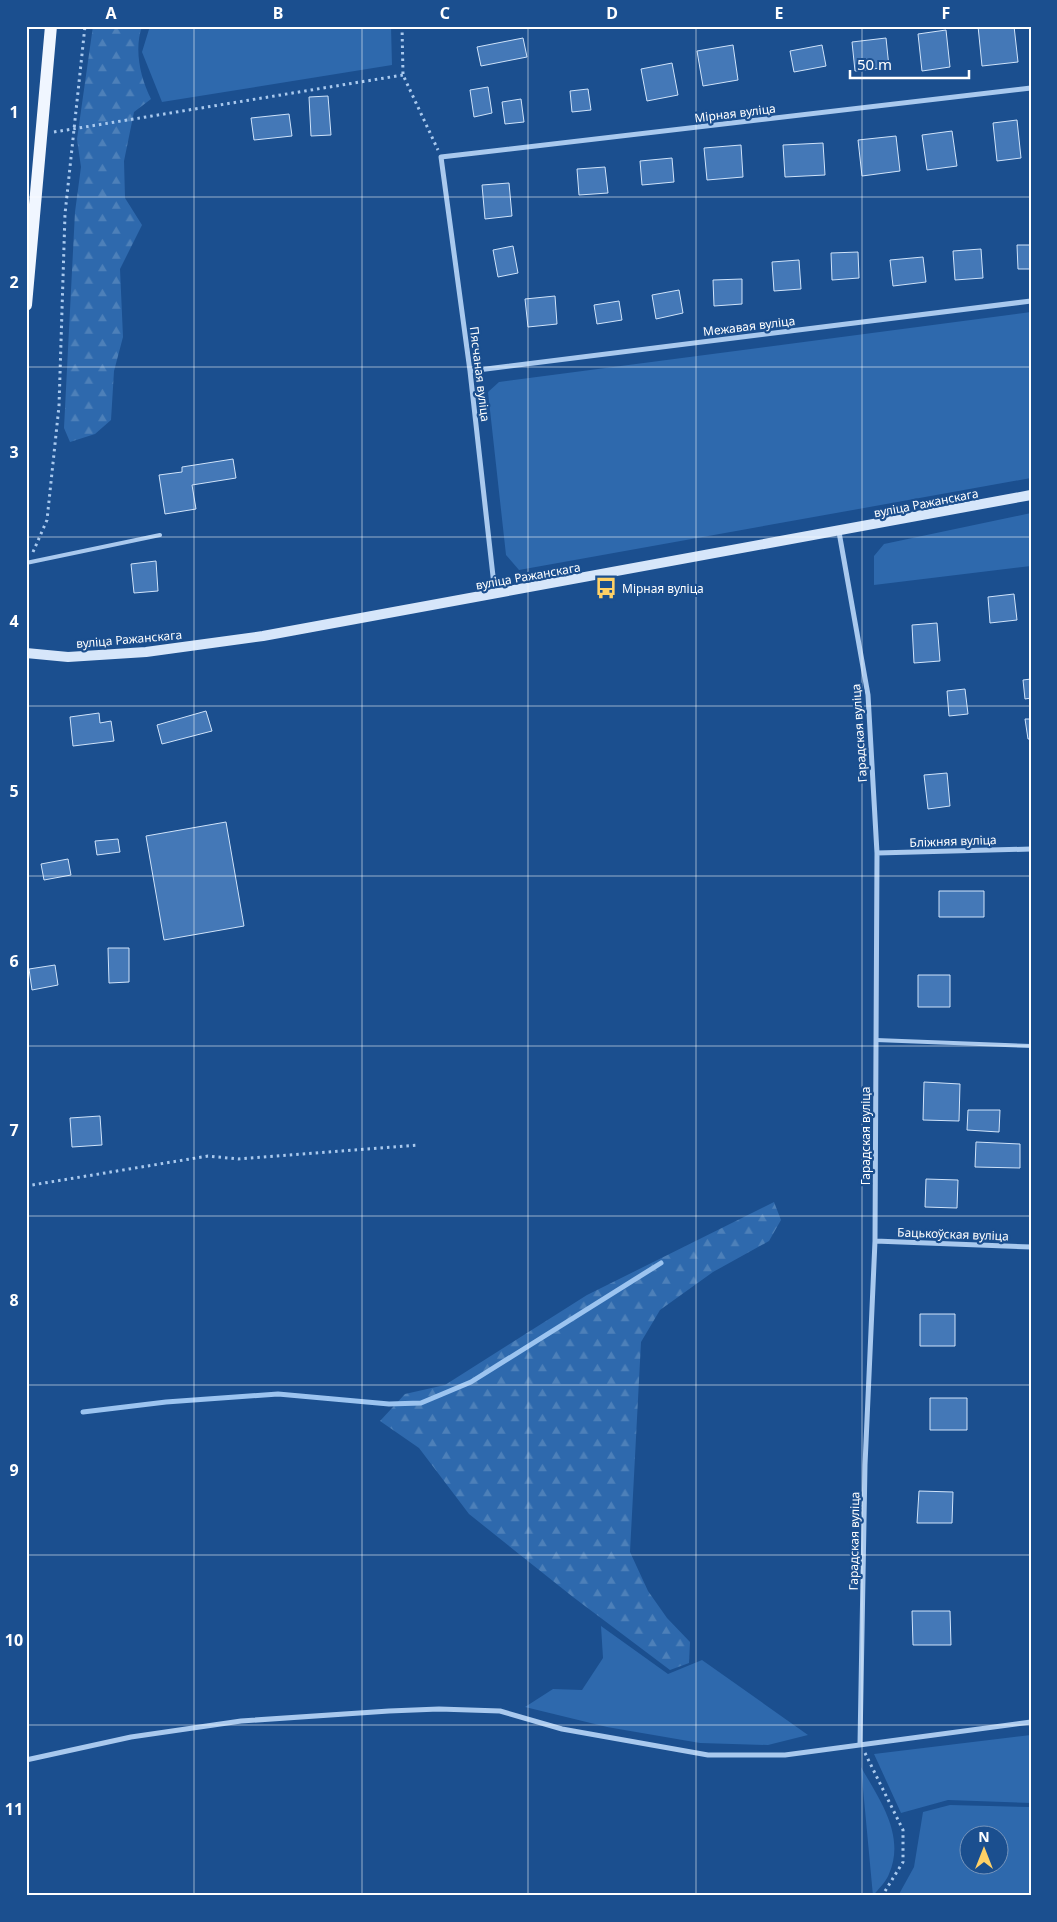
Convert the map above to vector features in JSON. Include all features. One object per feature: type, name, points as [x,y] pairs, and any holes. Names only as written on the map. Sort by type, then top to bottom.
[{"type":"main road","points":[[26,305],[51,26]]},
{"type":"street","name":"Мірная вуліца","points":[[441,157],[1031,88]]},
{"type":"street","name":"Пясчаная вуліца","points":[[441,157],[470,370],[496,594]]},
{"type":"street","name":"Межавая вуліца","points":[[470,370],[1031,302]]},
{"type":"street","name":"вуліца Ражанскага","points":[[26,653],[68,658],[146,652],[263,636],[839,532],[1031,495]]},
{"type":"street","name":"Гарадская вуліца","points":[[839,532],[868,695],[877,853],[875,1241],[865,1465],[860,1744]]},
{"type":"street","name":"Бліжняя вуліца","points":[[877,853],[1031,849]]},
{"type":"street","name":"Бацькоўская вуліца","points":[[875,1241],[1031,1247]]},
{"type":"street","points":[[26,1760],[131,1737],[241,1721],[439,1709],[500,1711],[562,1729],[708,1755],[784,1754],[1031,1722]]},
{"type":"lane","points":[[28,562],[160,535]]},
{"type":"lane","points":[[876,1040],[1031,1046]]},
{"type":"path","points":[[28,562],[47,520],[59,406],[65,214],[85,26]]},
{"type":"path","points":[[402,26],[403,75],[441,157]]},
{"type":"path","points":[[42,134],[403,75]]},
{"type":"path","points":[[26,1186],[208,1156],[238,1159],[419,1145]]},
{"type":"path","points":[[860,1744],[904,1830],[904,1862],[882,1896]]},
{"type":"green space","points":[[93,26],[142,26],[138,44],[139,63],[151,99],[134,112],[124,161],[125,198],[142,225],[120,269],[123,337],[114,371],[111,420],[95,434],[70,442],[64,428],[75,212],[81,167],[77,139]]},
{"type":"green space","points":[[150,26],[391,26],[392,65],[162,102],[142,52]]},
{"type":"green space","points":[[1031,312],[1031,478],[519,570],[506,555],[488,392],[499,382]]},
{"type":"green space","points":[[1031,513],[1031,566],[874,585],[874,556],[884,544]]},
{"type":"green space","points":[[774,1202],[781,1220],[769,1241],[713,1272],[660,1310],[641,1342],[630,1552],[648,1591],[667,1618],[690,1642],[689,1663],[670,1670],[573,1597],[469,1514],[419,1448],[380,1421],[405,1394],[445,1385],[587,1295]]},
{"type":"green space","points":[[601,1626],[668,1674],[702,1660],[808,1735],[768,1745],[700,1743],[607,1727],[525,1707],[553,1689],[582,1690],[603,1658]]},
{"type":"green space","points":[[1031,1735],[1031,1803],[948,1800],[901,1813],[874,1754]]},
{"type":"green space","points":[[861,1767],[888,1818],[894,1845],[893,1860],[889,1874],[873,1896]]},
{"type":"green space","points":[[950,1805],[1031,1807],[1031,1896],[898,1896],[914,1867],[923,1812]]},
{"type":"building","points":[[978,26],[1014,26],[1018,62],[982,66]]},
{"type":"building","points":[[946,30],[950,67],[922,71],[918,34]]},
{"type":"building","points":[[523,38],[527,57],[481,66],[477,47]]},
{"type":"building","points":[[886,38],[889,67],[855,71],[852,42]]},
{"type":"building","points":[[733,45],[738,80],[703,86],[697,51]]},
{"type":"building","points":[[822,45],[826,66],[794,72],[790,51]]},
{"type":"building","points":[[672,63],[678,95],[647,101],[641,69]]},
{"type":"building","points":[[488,87],[492,113],[474,117],[470,90]]},
{"type":"building","points":[[588,89],[591,110],[572,112],[570,91]]},
{"type":"building","points":[[328,96],[331,135],[311,136],[309,97]]},
{"type":"building","points":[[521,99],[524,122],[505,124],[502,102]]},
{"type":"building","points":[[289,114],[292,136],[254,140],[251,118]]},
{"type":"building","points":[[1017,120],[1021,158],[997,161],[993,123]]},
{"type":"building","points":[[952,131],[957,166],[927,170],[922,135]]},
{"type":"building","points":[[896,136],[900,171],[862,176],[858,140]]},
{"type":"building","points":[[823,143],[825,175],[785,177],[783,145]]},
{"type":"building","points":[[741,145],[743,177],[707,180],[704,148]]},
{"type":"building","points":[[672,158],[674,182],[642,185],[640,161]]},
{"type":"building","points":[[605,167],[608,193],[579,195],[577,169]]},
{"type":"building","points":[[509,183],[512,216],[485,219],[482,185]]},
{"type":"building","points":[[1017,245],[1031,245],[1031,269],[1018,269]]},
{"type":"building","points":[[513,246],[518,273],[498,277],[493,250]]},
{"type":"building","points":[[981,249],[983,278],[955,280],[953,251]]},
{"type":"building","points":[[858,252],[859,278],[832,280],[831,253]]},
{"type":"building","points":[[923,257],[926,282],[893,286],[890,260]]},
{"type":"building","points":[[799,260],[801,289],[774,291],[772,262]]},
{"type":"building","points":[[742,279],[742,304],[714,306],[713,280]]},
{"type":"building","points":[[679,290],[683,313],[656,319],[652,295]]},
{"type":"building","points":[[555,296],[557,324],[528,327],[525,299]]},
{"type":"building","points":[[619,301],[622,320],[597,324],[594,305]]},
{"type":"building","points":[[233,459],[236,478],[192,485],[196,509],[165,514],[159,475],[182,472],[182,467]]},
{"type":"building","points":[[156,561],[158,591],[134,593],[131,564]]},
{"type":"building","points":[[1014,594],[1017,620],[990,623],[988,597]]},
{"type":"building","points":[[937,623],[940,661],[914,663],[912,625]]},
{"type":"building","points":[[1031,679],[1031,698],[1025,699],[1023,680]]},
{"type":"building","points":[[965,689],[968,714],[949,716],[947,691]]},
{"type":"building","points":[[206,711],[212,731],[162,744],[157,725]]},
{"type":"building","points":[[99,713],[100,723],[111,721],[114,741],[73,746],[70,717]]},
{"type":"building","points":[[1025,719],[1031,719],[1031,739],[1028,739]]},
{"type":"building","points":[[947,773],[950,806],[928,809],[924,775]]},
{"type":"building","points":[[226,822],[244,926],[164,940],[146,836]]},
{"type":"building","points":[[118,839],[120,852],[97,855],[95,841]]},
{"type":"building","points":[[68,859],[71,875],[44,880],[41,864]]},
{"type":"building","points":[[939,891],[984,891],[984,917],[939,917]]},
{"type":"building","points":[[108,948],[129,948],[129,982],[109,983]]},
{"type":"building","points":[[55,965],[58,985],[32,990],[29,969]]},
{"type":"building","points":[[918,975],[950,975],[950,1007],[918,1007]]},
{"type":"building","points":[[924,1082],[960,1084],[959,1121],[923,1120]]},
{"type":"building","points":[[968,1110],[1000,1110],[999,1132],[967,1130]]},
{"type":"building","points":[[100,1116],[102,1145],[72,1147],[70,1118]]},
{"type":"building","points":[[976,1142],[1020,1144],[1020,1168],[975,1167]]},
{"type":"building","points":[[926,1179],[958,1180],[957,1208],[925,1207]]},
{"type":"building","points":[[920,1314],[955,1314],[955,1346],[920,1346]]},
{"type":"building","points":[[930,1398],[967,1398],[967,1430],[930,1430]]},
{"type":"building","points":[[919,1491],[953,1492],[952,1523],[917,1523]]},
{"type":"building","points":[[912,1611],[950,1611],[951,1645],[913,1645]]},
{"type":"waterway","points":[[83,1412],[166,1402],[278,1394],[389,1404],[421,1403],[471,1382],[661,1263]]},
{"type":"place","name":"Мірная вуліца","points":[[606,588]]}]
